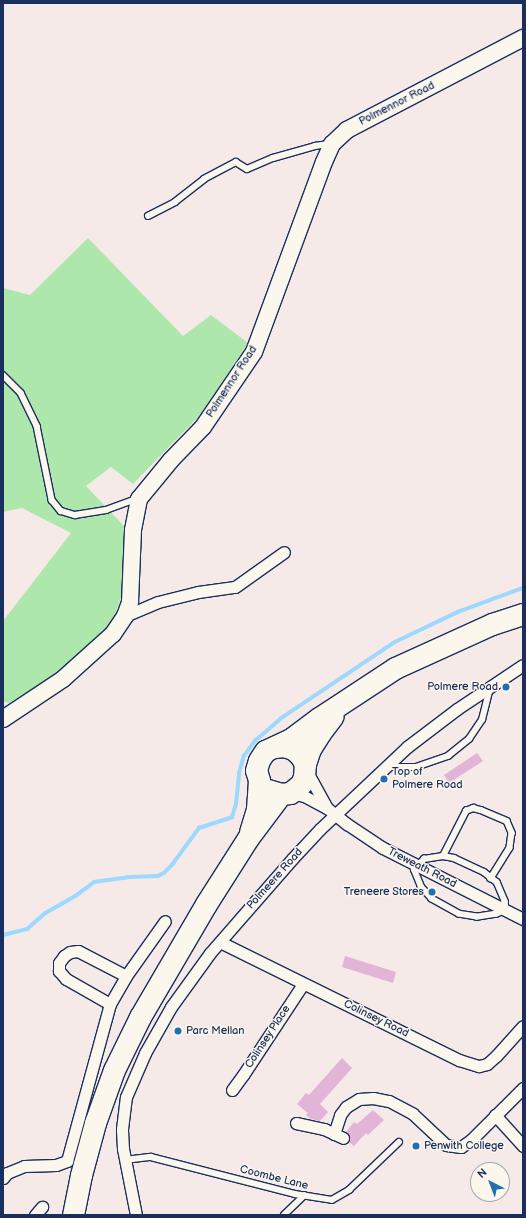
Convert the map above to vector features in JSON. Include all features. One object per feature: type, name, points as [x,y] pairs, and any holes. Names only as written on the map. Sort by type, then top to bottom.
[{"type":"highway","points":[[286,794],[272,793],[264,788],[259,780],[256,770],[259,760],[265,751],[291,739],[395,668],[492,624],[523,614]]},
{"type":"highway","points":[[73,1215],[81,1175],[95,1123],[114,1070],[140,1017],[206,904],[248,838],[286,794],[301,784],[310,750],[320,733],[331,718],[361,690]]},
{"type":"highway","points":[[274,746],[284,746],[293,749],[300,755],[305,767]]},
{"type":"highway","points":[[248,838],[256,809],[259,780]]},
{"type":"street","name":"Polmennor Road","points":[[139,499],[171,460],[203,427],[254,352],[332,144],[347,130],[523,38]]},
{"type":"street","points":[[3,719],[63,679],[113,634],[125,616],[130,602],[134,530],[139,499]]},
{"type":"street","points":[[125,616],[158,602],[198,592],[235,586],[284,552]]},
{"type":"street","name":"Polmeere Road","points":[[136,1215],[125,1160],[122,1129],[126,1097],[145,1053],[171,1007],[220,942],[292,859],[386,767],[407,747],[457,708],[523,665]]},
{"type":"street","name":"Treweath Road","points":[[305,767],[327,808]]},
{"type":"street","name":"Treweath Road","points":[[286,794],[304,796],[327,808],[383,848],[523,919]]},
{"type":"street","points":[[3,1178],[7,1173],[24,1166],[56,1165],[67,1161],[110,1004],[126,976],[165,921]]},
{"type":"street","name":"Colinsey Road","points":[[220,942],[458,1060],[479,1066],[487,1064],[522,1031]]},
{"type":"street","points":[[110,1004],[66,979],[59,971],[59,963],[64,956],[70,952],[78,951],[126,976]]},
{"type":"street","name":"Colinsey Place","points":[[232,1090],[243,1076],[303,984]]},
{"type":"street","points":[[296,1123],[324,1129],[338,1136],[340,1115],[346,1107],[359,1099],[373,1098],[389,1101],[413,1114],[446,1145],[461,1147],[471,1140],[523,1088]]},
{"type":"street","points":[[495,1115],[523,1146]]},
{"type":"lane","points":[[148,216],[174,202],[204,179],[236,162],[247,169],[280,156],[315,146],[332,144]]},
{"type":"lane","points":[[3,375],[21,393],[37,426],[52,500],[61,511],[75,515],[106,510],[139,499]]},
{"type":"lane","points":[[386,767],[416,768],[448,756],[469,739],[482,720],[491,686]]},
{"type":"lane","points":[[443,856],[466,811],[473,808],[507,821],[512,833],[510,848],[491,878]]},
{"type":"lane","points":[[443,856],[454,858],[484,872],[502,891],[506,901],[506,910],[496,914],[477,917],[459,914],[432,899],[421,887],[414,870],[418,865],[424,859],[443,856]]},
{"type":"lane","name":"Coombe Lane","points":[[125,1160],[151,1157],[304,1196],[332,1200],[349,1190],[399,1142]]},
{"type":"lane","points":[[284,1215],[304,1196]]},
{"type":"green space","points":[[88,238],[183,336],[211,315],[248,343],[200,415],[133,484],[111,467],[86,486],[124,526],[123,592],[112,623],[59,673],[9,703],[3,701],[3,621],[71,533],[22,508],[3,512],[3,288],[30,295]]},
{"type":"building","points":[[477,753],[483,761],[449,783],[444,775]]},
{"type":"building","points":[[345,956],[396,972],[393,983],[342,967]]},
{"type":"building","points":[[342,1058],[352,1068],[320,1104],[328,1112],[320,1121],[311,1119],[306,1115],[308,1113],[297,1104],[306,1093],[309,1095]]},
{"type":"building","points":[[373,1110],[384,1120],[368,1135],[366,1133],[354,1146],[349,1142],[350,1137],[346,1132],[354,1122],[357,1124]]},
{"type":"waterway","points":[[3,935],[27,929],[44,914],[77,895],[94,882],[128,877],[158,876],[164,873],[172,865],[199,828],[232,817],[236,804],[239,773],[244,756],[255,741],[280,719],[395,642],[458,612],[523,588]]},
{"type":"place","name":"Polmere Road","points":[[506,687]]},
{"type":"place","name":"Top of Polmere Road","points":[[384,779]]},
{"type":"place","name":"Treneere Stores","points":[[432,892]]},
{"type":"place","name":"Parc Mellan","points":[[178,1031]]},
{"type":"place","name":"Penwith College","points":[[416,1146]]}]
